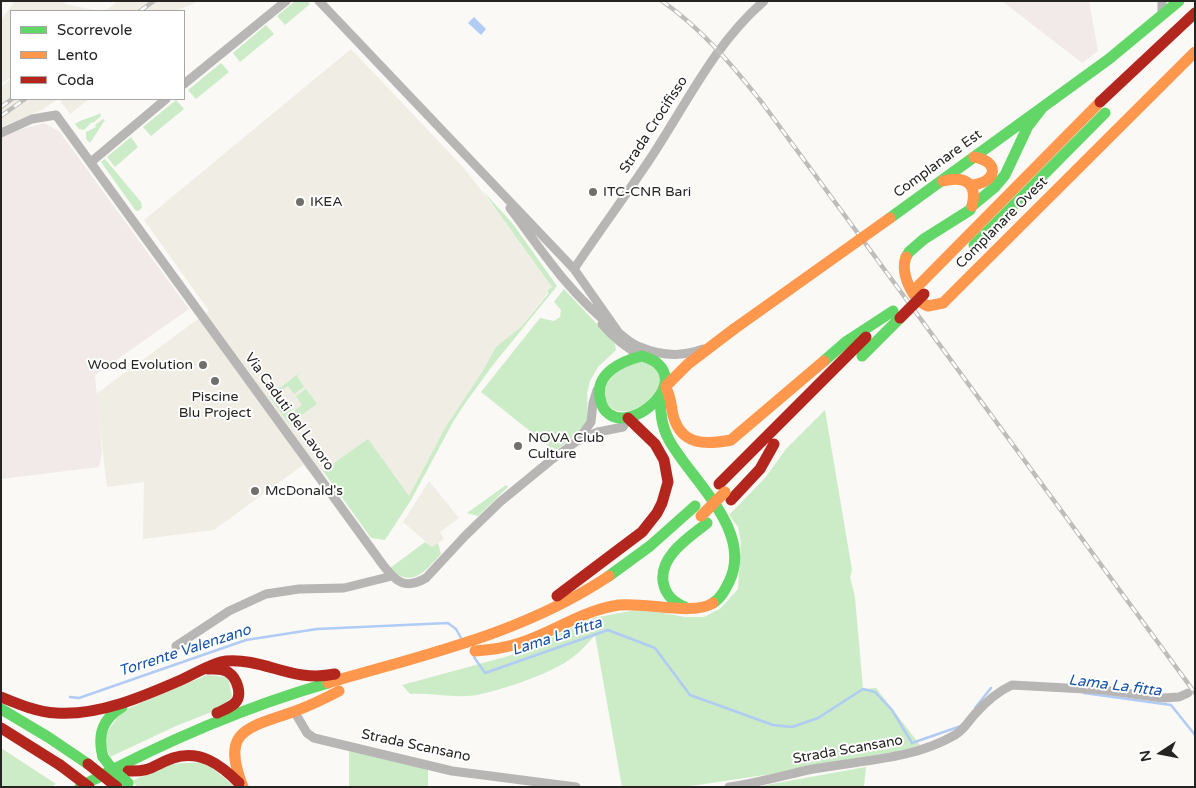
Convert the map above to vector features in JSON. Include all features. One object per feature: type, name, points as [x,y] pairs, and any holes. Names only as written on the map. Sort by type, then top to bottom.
[{"type":"main road","name":"Complanare Est","points":[[663,391],[688,364],[710,346],[1109,59],[1179,1]]},
{"type":"main road","points":[[921,290],[1111,91],[1195,13]]},
{"type":"main road","points":[[126,782],[194,740],[222,729],[285,707],[476,651],[573,610],[646,562],[725,492],[896,313],[1195,26]]},
{"type":"main road","name":"Complanare Ovest","points":[[1042,108],[1028,126],[1005,175],[966,213],[909,251],[905,258],[905,278],[921,303],[935,307],[943,303],[1195,52]]},
{"type":"main road","points":[[970,185],[978,186],[984,184],[990,180],[993,174],[988,160],[974,157]]},
{"type":"main road","points":[[936,184],[958,179],[967,182],[974,190],[975,195],[972,206]]},
{"type":"main road","points":[[663,391],[670,394],[674,418],[684,434],[696,442],[712,444],[731,440],[848,341],[896,313]]},
{"type":"main road","points":[[692,610],[675,603],[666,593],[662,582],[663,570],[673,552],[701,515],[725,492],[760,469],[774,444],[896,313]]},
{"type":"main road","points":[[476,651],[518,644],[583,615],[606,608],[626,604],[642,604],[692,610],[703,608],[715,602],[724,592],[734,570],[735,544],[727,524],[669,439],[660,414],[666,375],[662,366],[654,359],[642,356],[620,362],[605,376],[600,385],[599,394],[604,409],[611,416],[620,418],[637,428],[658,448],[667,470],[668,483],[662,507],[654,520],[642,532],[550,602],[499,627],[483,638]]},
{"type":"main road","points":[[626,422],[652,405],[663,391]]},
{"type":"main road","points":[[626,422],[650,424],[669,439]]},
{"type":"main road","points":[[80,787],[132,758],[215,721],[275,699],[483,638],[530,619],[584,591],[643,553],[668,533],[701,515]]},
{"type":"main road","points":[[126,782],[113,770],[103,757],[99,747],[101,727],[107,718],[115,710],[142,696],[219,662],[242,660],[285,673],[326,676],[367,665],[400,662]]},
{"type":"main road","points":[[132,758],[152,740],[234,704],[238,698],[238,688],[235,679],[228,672],[220,669],[206,669]]},
{"type":"main road","points":[[243,787],[234,756],[236,744],[241,735],[250,726],[294,712],[339,691]]},
{"type":"main road","points":[[1,697],[37,710],[76,713],[94,710],[142,696]]},
{"type":"main road","points":[[1,709],[88,764],[126,782]]},
{"type":"main road","points":[[1,728],[60,765],[90,787]]},
{"type":"main road","points":[[1,734],[22,741]]},
{"type":"main road","points":[[103,787],[126,782],[173,758],[187,756],[212,760],[225,768],[243,787]]},
{"type":"street","points":[[185,83],[286,1]]},
{"type":"street","points":[[319,1],[574,269],[619,333]]},
{"type":"street","name":"Strada Crocifisso","points":[[574,269],[648,162],[718,50],[746,17],[764,1]]},
{"type":"street","points":[[1162,1],[1162,15]]},
{"type":"street","points":[[91,162],[165,100]]},
{"type":"street","name":"Via Caduti del Lavoro","points":[[1,133],[32,119],[56,115],[392,576]]},
{"type":"street","points":[[484,174],[561,278],[591,310],[612,337],[642,356]]},
{"type":"street","points":[[591,310],[639,347],[659,353],[680,355],[692,353],[710,346]]},
{"type":"street","points":[[577,441],[591,422],[595,393],[600,385]]},
{"type":"street","points":[[176,646],[229,611],[266,594],[299,589],[344,588],[392,576],[399,582],[418,583],[426,578],[500,502],[550,461],[577,441],[626,422]]},
{"type":"street","name":"Strada Scansano","points":[[729,787],[774,779],[809,770],[876,761],[905,755],[933,745],[956,734],[1002,690],[1012,685],[1103,690],[1163,698],[1180,698],[1188,693]]},
{"type":"street","name":"Strada Scansano","points":[[294,712],[308,733],[314,738],[452,770],[576,787]]},
{"type":"shaded area","points":[[15,1],[64,1],[65,4],[93,10],[10,10],[10,78],[1,84],[1,20]]},
{"type":"shaded area","points":[[118,1],[199,1],[178,10],[106,10]]},
{"type":"shaded area","points":[[1002,1],[1089,1],[1098,51],[1082,63]]},
{"type":"shaded area","points":[[351,49],[464,168],[552,287],[521,327],[496,347],[445,428],[409,496],[324,470],[314,477],[303,465],[214,530],[143,539],[144,482],[107,487],[96,394],[209,311],[144,220]]},
{"type":"shaded area","points":[[10,80],[10,100],[57,100],[42,110],[1,127],[1,87]]},
{"type":"shaded area","points":[[60,100],[88,100],[70,114]]},
{"type":"shaded area","points":[[44,123],[59,131],[189,309],[95,375],[102,453],[99,467],[1,479],[1,137],[7,133]]},
{"type":"shaded area","points":[[429,481],[459,518],[440,532],[444,539],[432,547],[403,522]]},
{"type":"green space","points":[[295,1],[307,1],[310,4],[285,25],[277,16]]},
{"type":"green space","points":[[266,25],[274,34],[240,62],[233,53]]},
{"type":"green space","points":[[221,63],[229,72],[196,99],[188,90]]},
{"type":"green space","points":[[176,100],[184,109],[151,136],[143,127]]},
{"type":"green space","points":[[100,113],[101,116],[84,130],[79,129],[75,124],[81,120]]},
{"type":"green space","points":[[103,119],[105,120],[90,143],[86,139],[86,132],[96,127],[95,125]]},
{"type":"green space","points":[[131,137],[138,147],[115,167],[107,157]]},
{"type":"green space","points":[[105,159],[141,202],[142,207],[140,210],[136,211],[101,162]]},
{"type":"green space","points":[[483,191],[513,224],[557,286],[493,365],[466,402],[453,422],[411,500],[385,540],[371,538],[323,471],[368,439],[409,496],[445,428],[496,347],[521,327],[552,287]]},
{"type":"green space","points":[[564,289],[612,340],[616,350],[598,367],[590,381],[587,394],[588,421],[583,430],[555,451],[481,392],[540,318],[554,321],[560,317],[561,310],[554,302]]},
{"type":"green space","points":[[637,362],[648,362],[660,373],[656,390],[646,402],[633,410],[619,411],[611,408],[605,397],[607,384],[620,370]]},
{"type":"green space","points":[[301,372],[297,376],[304,387],[294,394],[288,386],[278,393],[293,412],[302,405],[296,396],[306,389],[317,404],[289,424],[269,396]]},
{"type":"green space","points":[[825,410],[852,570],[850,577],[855,597],[863,689],[876,688],[920,745],[872,759],[684,787],[622,787],[595,635],[573,657],[552,670],[523,682],[492,691],[468,696],[410,694],[402,685],[531,648],[588,619],[641,609],[685,617],[704,617],[721,608],[738,589],[741,542],[738,527],[729,515],[765,478],[786,449]]},
{"type":"green space","points":[[506,485],[508,487],[478,516],[467,513]]},
{"type":"green space","points":[[425,542],[432,547],[438,543],[441,554],[424,571],[412,577],[405,577],[390,568]]},
{"type":"green space","points":[[207,675],[228,677],[232,697],[219,709],[176,726],[110,757],[103,738],[122,711]]},
{"type":"green space","points":[[1,748],[56,784],[51,787],[1,787]]},
{"type":"green space","points":[[349,748],[428,769],[428,787],[349,787]]},
{"type":"green space","points":[[205,762],[235,787],[138,787],[132,781],[170,764]]},
{"type":"green space","points":[[866,767],[864,787],[755,787]]},
{"type":"water","points":[[474,17],[486,29],[481,35],[468,23]]},
{"type":"waterway","name":"Torrente Valenzano","points":[[70,697],[79,698],[246,640],[317,629],[448,623],[456,629],[461,638]]},
{"type":"waterway","name":"Lama La fitta","points":[[474,657],[485,673],[608,630],[655,648],[690,695],[773,725],[792,727],[818,718],[863,689],[875,692],[892,710],[912,743],[961,726]]},
{"type":"waterway","name":"Lama La fitta","points":[[975,708],[991,688]]},
{"type":"waterway","name":"Lama La fitta","points":[[1084,693],[1171,705],[1195,735]]},
{"type":"railway","points":[[141,10],[154,1]]},
{"type":"railway","points":[[662,1],[704,36],[763,104],[1195,693]]},
{"type":"railway","points":[[1,107],[11,100]]},
{"type":"railway","points":[[1,116],[24,100]]},
{"type":"traffic: fast","points":[[890,218],[1109,59],[1179,1]]},
{"type":"traffic: fast","points":[[906,257],[924,239],[970,210],[972,206],[995,187],[1005,175],[1028,126],[1042,108]]},
{"type":"traffic: fast","points":[[974,245],[1105,113]]},
{"type":"traffic: fast","points":[[824,361],[847,341],[893,311]]},
{"type":"traffic: fast","points":[[862,356],[900,318]]},
{"type":"traffic: fast","points":[[642,356],[657,363],[665,375],[665,385],[660,396],[652,405],[630,417],[619,418],[609,414],[604,409],[600,400],[602,382],[606,375],[619,365],[642,356]]},
{"type":"traffic: fast","points":[[661,395],[662,418],[669,440],[717,507],[727,525],[733,544],[735,563],[729,582],[721,596],[713,603]]},
{"type":"traffic: fast","points":[[609,576],[650,546],[695,506]]},
{"type":"traffic: fast","points":[[685,607],[673,600],[668,594],[664,586],[663,572],[671,555],[707,523]]},
{"type":"traffic: fast","points":[[80,787],[140,756],[201,728],[264,704],[328,683]]},
{"type":"traffic: fast","points":[[103,757],[101,749],[103,728],[110,717],[122,707]]},
{"type":"traffic: fast","points":[[1,709],[88,764]]},
{"type":"traffic: fast","points":[[103,757],[113,770],[128,783]]},
{"type":"traffic: slow","points":[[906,257],[906,278],[912,292],[922,303],[928,306],[943,303],[1195,52]]},
{"type":"traffic: slow","points":[[918,286],[1100,102]]},
{"type":"traffic: slow","points":[[970,185],[986,181],[992,172],[989,163],[974,157]]},
{"type":"traffic: slow","points":[[943,181],[957,179],[968,183],[973,191],[972,206]]},
{"type":"traffic: slow","points":[[734,329],[890,218]]},
{"type":"traffic: slow","points":[[666,386],[688,364],[734,329]]},
{"type":"traffic: slow","points":[[666,388],[673,415],[682,433],[696,441],[722,442],[731,440],[824,361]]},
{"type":"traffic: slow","points":[[701,516],[725,492]]},
{"type":"traffic: slow","points":[[328,683],[437,652],[508,628],[576,596],[609,576]]},
{"type":"traffic: slow","points":[[475,651],[520,643],[581,616],[619,605],[682,609],[704,607],[713,603]]},
{"type":"traffic: slow","points":[[243,787],[235,753],[237,742],[242,734],[263,722],[293,712],[339,691]]},
{"type":"traffic: jam","points":[[1100,102],[1195,13]]},
{"type":"traffic: jam","points":[[900,318],[924,294]]},
{"type":"traffic: jam","points":[[719,484],[866,337]]},
{"type":"traffic: jam","points":[[557,596],[642,532],[657,513],[662,503],[668,482],[664,460],[655,444],[628,418]]},
{"type":"traffic: jam","points":[[731,500],[760,469],[774,444]]},
{"type":"traffic: jam","points":[[1,697],[42,711],[72,713],[104,708],[135,699],[209,666],[226,661],[253,663],[305,675],[335,674]]},
{"type":"traffic: jam","points":[[208,669],[221,669],[228,672],[234,678],[239,691],[239,696],[235,703],[217,713]]},
{"type":"traffic: jam","points":[[1,728],[60,765]]},
{"type":"traffic: jam","points":[[128,771],[148,769],[173,758],[192,756],[209,760],[225,770],[239,783]]},
{"type":"traffic: jam","points":[[88,764],[117,787]]},
{"type":"traffic: jam","points":[[60,765],[89,787]]},
{"type":"place","name":"ITC-CNR Bari","points":[[593,192]]},
{"type":"place","name":"IKEA","points":[[300,202]]},
{"type":"place","name":"Wood Evolution","points":[[203,365]]},
{"type":"place","name":"Piscine Blu Project","points":[[215,381]]},
{"type":"place","name":"NOVA Club Culture","points":[[518,446]]},
{"type":"place","name":"McDonald's","points":[[255,491]]}]
